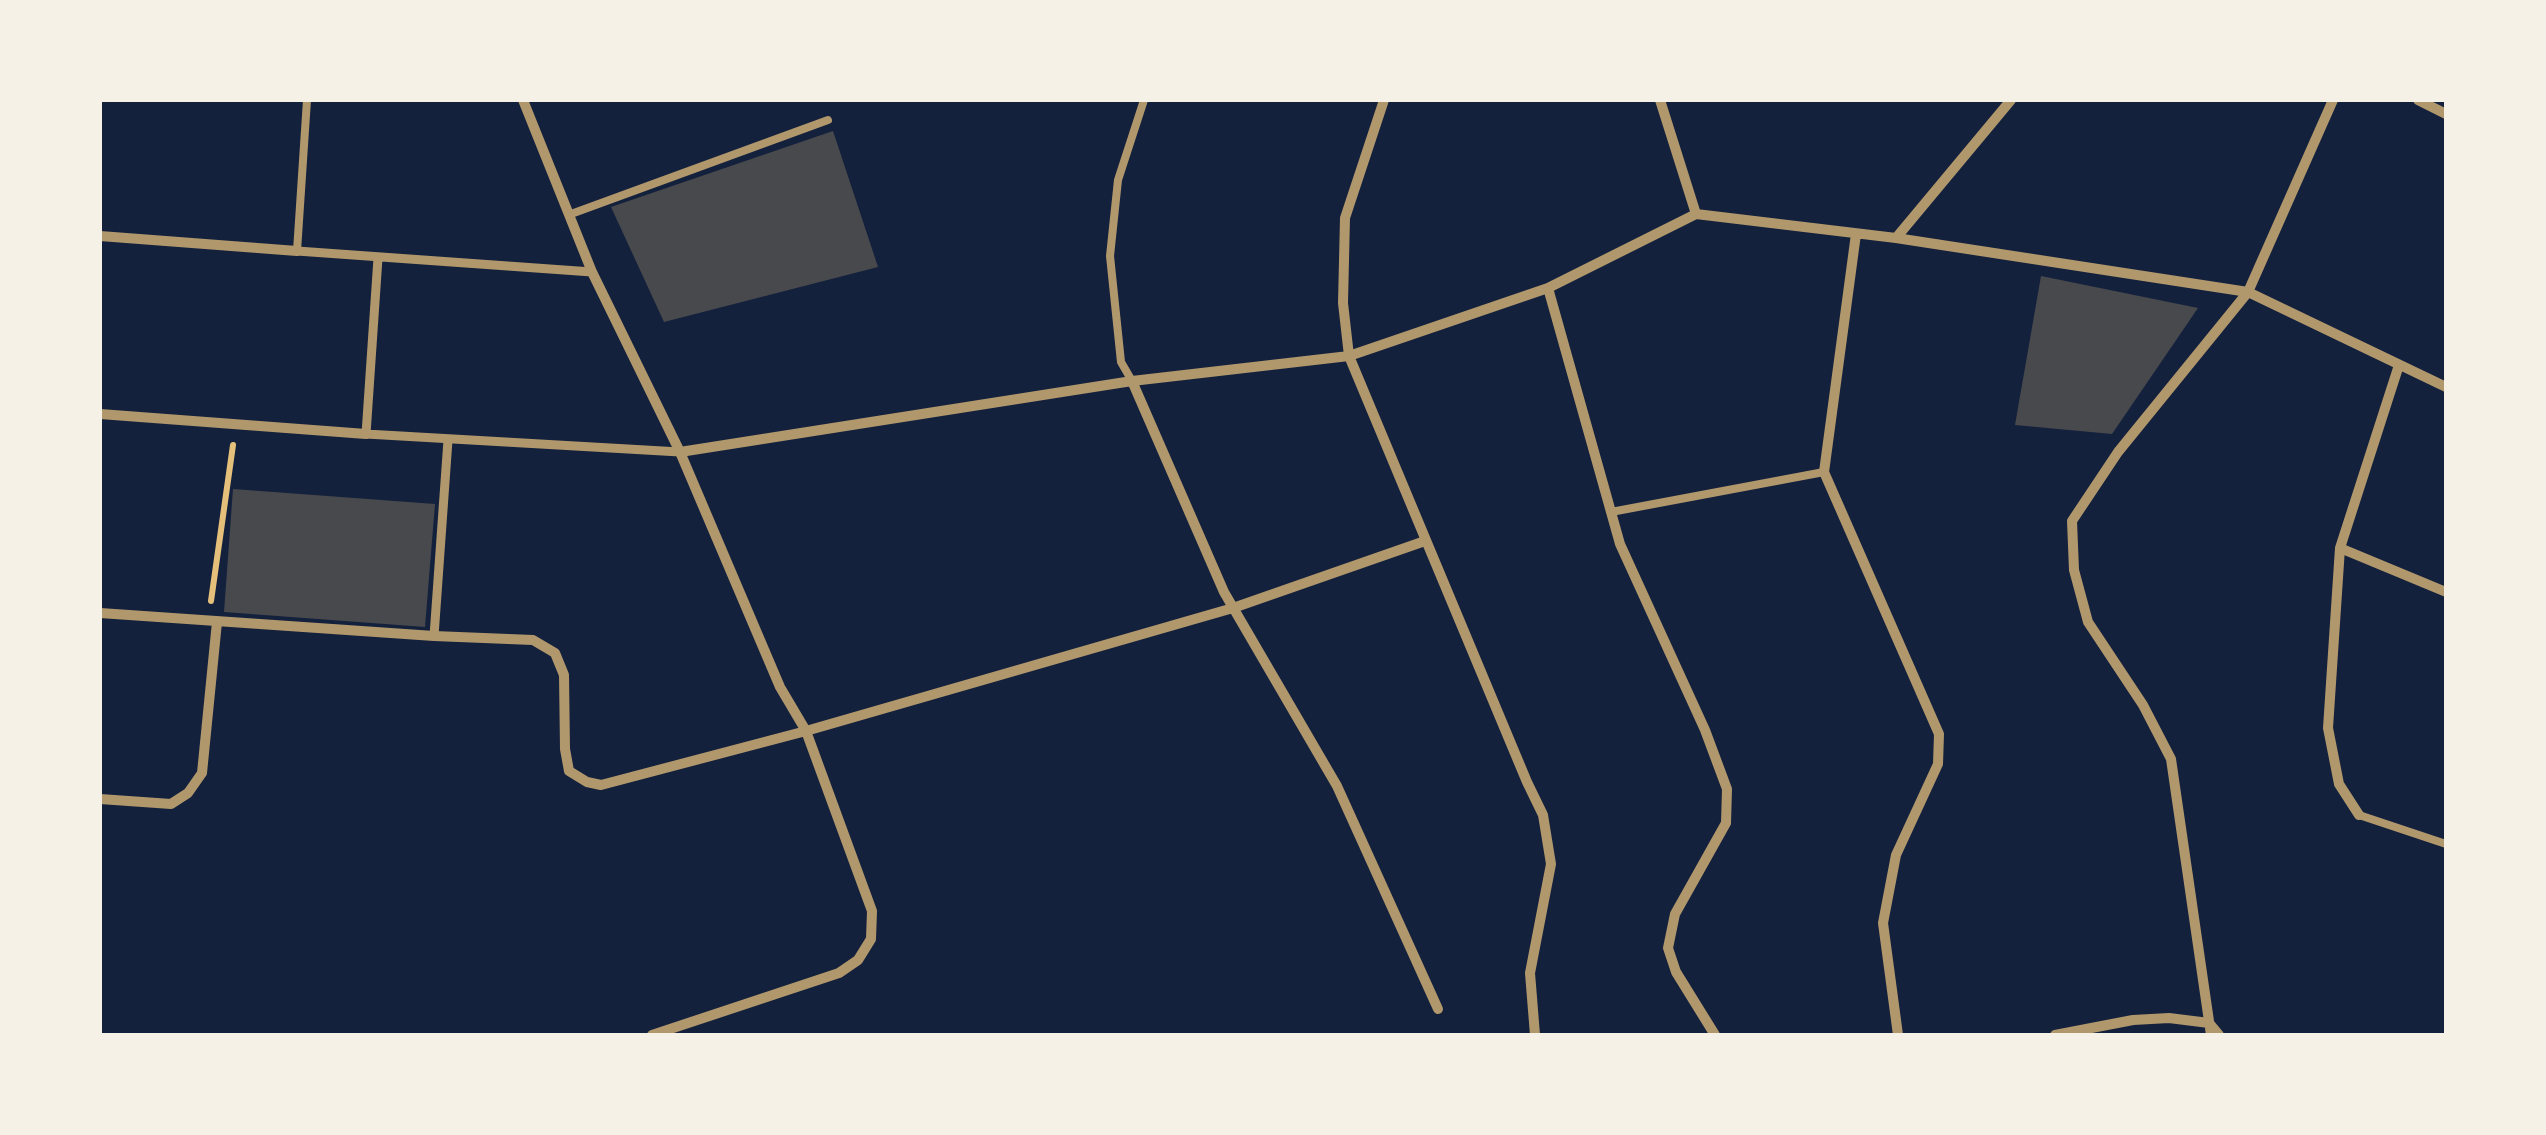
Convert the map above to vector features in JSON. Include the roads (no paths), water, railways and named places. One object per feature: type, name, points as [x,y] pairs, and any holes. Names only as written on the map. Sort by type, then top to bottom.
[{"type":"street","points":[[523,100],[592,272],[680,452],[780,687],[806,731],[872,911],[872,939],[858,960],[840,973],[652,1035]]},
{"type":"street","points":[[1384,100],[1345,218],[1343,303],[1349,356],[1543,815],[1551,864],[1530,973],[1535,1035]]},
{"type":"street","points":[[1660,100],[1696,214]]},
{"type":"street","points":[[1896,238],[2011,100]]},
{"type":"street","points":[[2210,1029],[2171,759],[2143,704],[2088,622],[2074,570],[2072,521],[2118,452],[2248,292],[2333,100]]},
{"type":"street","points":[[2418,100],[2446,114]]},
{"type":"street","points":[[100,414],[448,440],[680,452],[1132,382],[1349,356],[1548,288],[1696,214],[1896,238],[2248,292],[2446,387]]},
{"type":"street","points":[[1856,234],[1824,472],[1939,734],[1938,764],[1896,854],[1883,924],[1898,1035]]},
{"type":"street","points":[[100,236],[592,272]]},
{"type":"street","points":[[366,434],[378,258]]},
{"type":"street","points":[[1548,288],[1620,544],[1706,730],[1727,789],[1726,823],[1675,914],[1668,948],[1676,972],[1715,1035]]},
{"type":"street","points":[[2358,815],[2339,784],[2328,728],[2340,548],[2399,365]]},
{"type":"street","points":[[1132,382],[1233,608],[1337,786],[1438,1010]]},
{"type":"street","points":[[434,636],[448,440]]},
{"type":"street","points":[[100,613],[533,640],[555,653],[564,675],[565,749],[570,772],[601,785],[806,731],[1233,608],[1425,541]]},
{"type":"street","points":[[2340,548],[2446,592]]},
{"type":"street","points":[[100,799],[171,804],[188,793],[202,773],[212,622]]},
{"type":"street","points":[[2056,1035],[2132,1020],[2169,1018],[2219,1035]]},
{"type":"lane","points":[[297,251],[307,100]]},
{"type":"lane","points":[[1132,382],[1121,362],[1110,256],[1118,180],[1144,100]]},
{"type":"lane","points":[[571,214],[828,120]]},
{"type":"lane","points":[[1611,512],[1824,472]]},
{"type":"lane","points":[[2358,815],[2446,844]]}]
